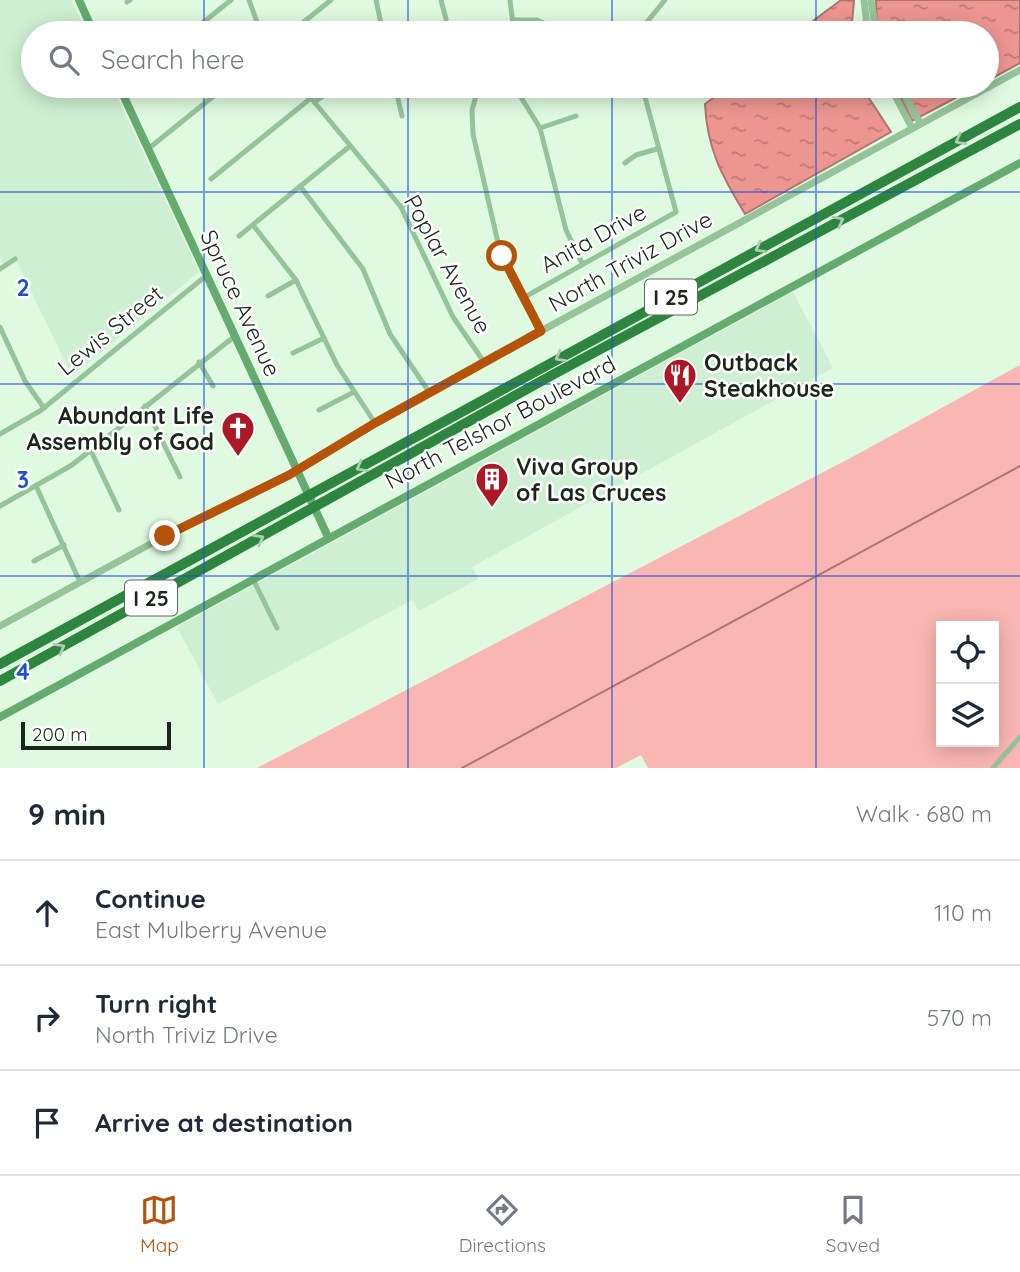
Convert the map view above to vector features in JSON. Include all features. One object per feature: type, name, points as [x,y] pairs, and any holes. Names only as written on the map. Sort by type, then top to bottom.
[{"type":"highway","name":"I 25","points":[[0,664],[1020,107]]},
{"type":"highway","name":"I 25","points":[[0,681],[556,373],[1020,124]]},
{"type":"main road","points":[[79,0],[89,21]]},
{"type":"main road","name":"Spruce Avenue","points":[[124,98],[328,537]]},
{"type":"main road","name":"North Telshor Boulevard","points":[[0,717],[1020,163]]},
{"type":"street","points":[[205,21],[231,0]]},
{"type":"street","points":[[248,0],[256,21]]},
{"type":"street","points":[[303,21],[322,3],[331,0]]},
{"type":"street","points":[[376,0],[380,21]]},
{"type":"street","points":[[441,0],[446,19]]},
{"type":"street","points":[[510,0],[513,20],[539,21]]},
{"type":"street","points":[[648,21],[665,0]]},
{"type":"street","points":[[864,0],[867,21]]},
{"type":"street","points":[[872,0],[875,21]]},
{"type":"street","name":"North Triviz Drive","points":[[999,80],[1020,69]]},
{"type":"street","points":[[148,149],[211,98]]},
{"type":"street","points":[[211,179],[316,98]]},
{"type":"street","points":[[397,98],[401,116]]},
{"type":"street","points":[[476,98],[472,110],[473,134],[502,256],[541,331]]},
{"type":"street","points":[[521,98],[540,128],[566,230],[582,263]]},
{"type":"street","name":"Anita Drive","points":[[523,298],[676,212],[645,98]]},
{"type":"street","points":[[896,98],[912,128]]},
{"type":"street","points":[[906,98],[920,123]]},
{"type":"street","name":"North Triviz Drive","points":[[0,626],[298,469],[429,392],[966,98]]},
{"type":"street","name":"Poplar Avenue","points":[[313,100],[401,207],[453,317],[484,362]]},
{"type":"street","points":[[540,128],[576,116]]},
{"type":"street","points":[[239,236],[350,146]]},
{"type":"street","points":[[625,163],[636,155],[657,149]]},
{"type":"street","points":[[300,186],[363,269],[390,334],[429,392]]},
{"type":"street","points":[[401,207],[415,196]]},
{"type":"street","points":[[253,225],[296,280],[324,338],[375,423]]},
{"type":"street","points":[[0,269],[15,259]]},
{"type":"street","name":"Lewis Street","points":[[0,434],[44,408],[207,275]]},
{"type":"street","points":[[268,296],[296,280]]},
{"type":"street","points":[[0,327],[25,381],[44,408]]},
{"type":"street","points":[[0,506],[91,451],[199,362],[235,336]]},
{"type":"street","points":[[293,353],[324,338]]},
{"type":"street","points":[[199,362],[213,386]]},
{"type":"street","points":[[320,410],[354,392]]},
{"type":"street","points":[[145,406],[180,477]]},
{"type":"street","points":[[91,451],[119,510]]},
{"type":"street","points":[[36,486],[80,582]]},
{"type":"street","points":[[34,561],[64,545]]},
{"type":"street","points":[[253,579],[277,628]]},
{"type":"street","points":[[993,768],[1020,737]]},
{"type":"shaded area","points":[[0,0],[71,0],[81,21],[21,21],[21,98],[118,98],[199,272],[72,376],[17,262],[6,268],[0,257]]},
{"type":"shaded area","points":[[793,292],[833,368],[472,567],[478,579],[419,611],[412,600],[218,704],[177,627]]},
{"type":"shaded area","points":[[1020,365],[1020,768],[648,768],[641,755],[616,768],[257,768],[856,455]]},
{"type":"water","points":[[841,0],[854,1],[852,21],[813,21]]},
{"type":"water","points":[[876,0],[1020,0],[1020,63],[999,74],[999,21],[877,21]]},
{"type":"water","points":[[713,98],[869,98],[891,132],[745,214],[712,149],[705,104]]},
{"type":"water","points":[[901,98],[955,98],[912,121]]},
{"type":"waterway","points":[[462,768],[1020,466]]},
{"type":"place","name":"Outback Steakhouse","points":[[680,405]]},
{"type":"place","name":"Abundant Life Assembly of God","points":[[238,458]]},
{"type":"place","name":"Viva Group of Las Cruces","points":[[492,509]]},
{"type":"route","points":[[165,536],[289,475],[429,392],[541,331],[502,256]]}]
